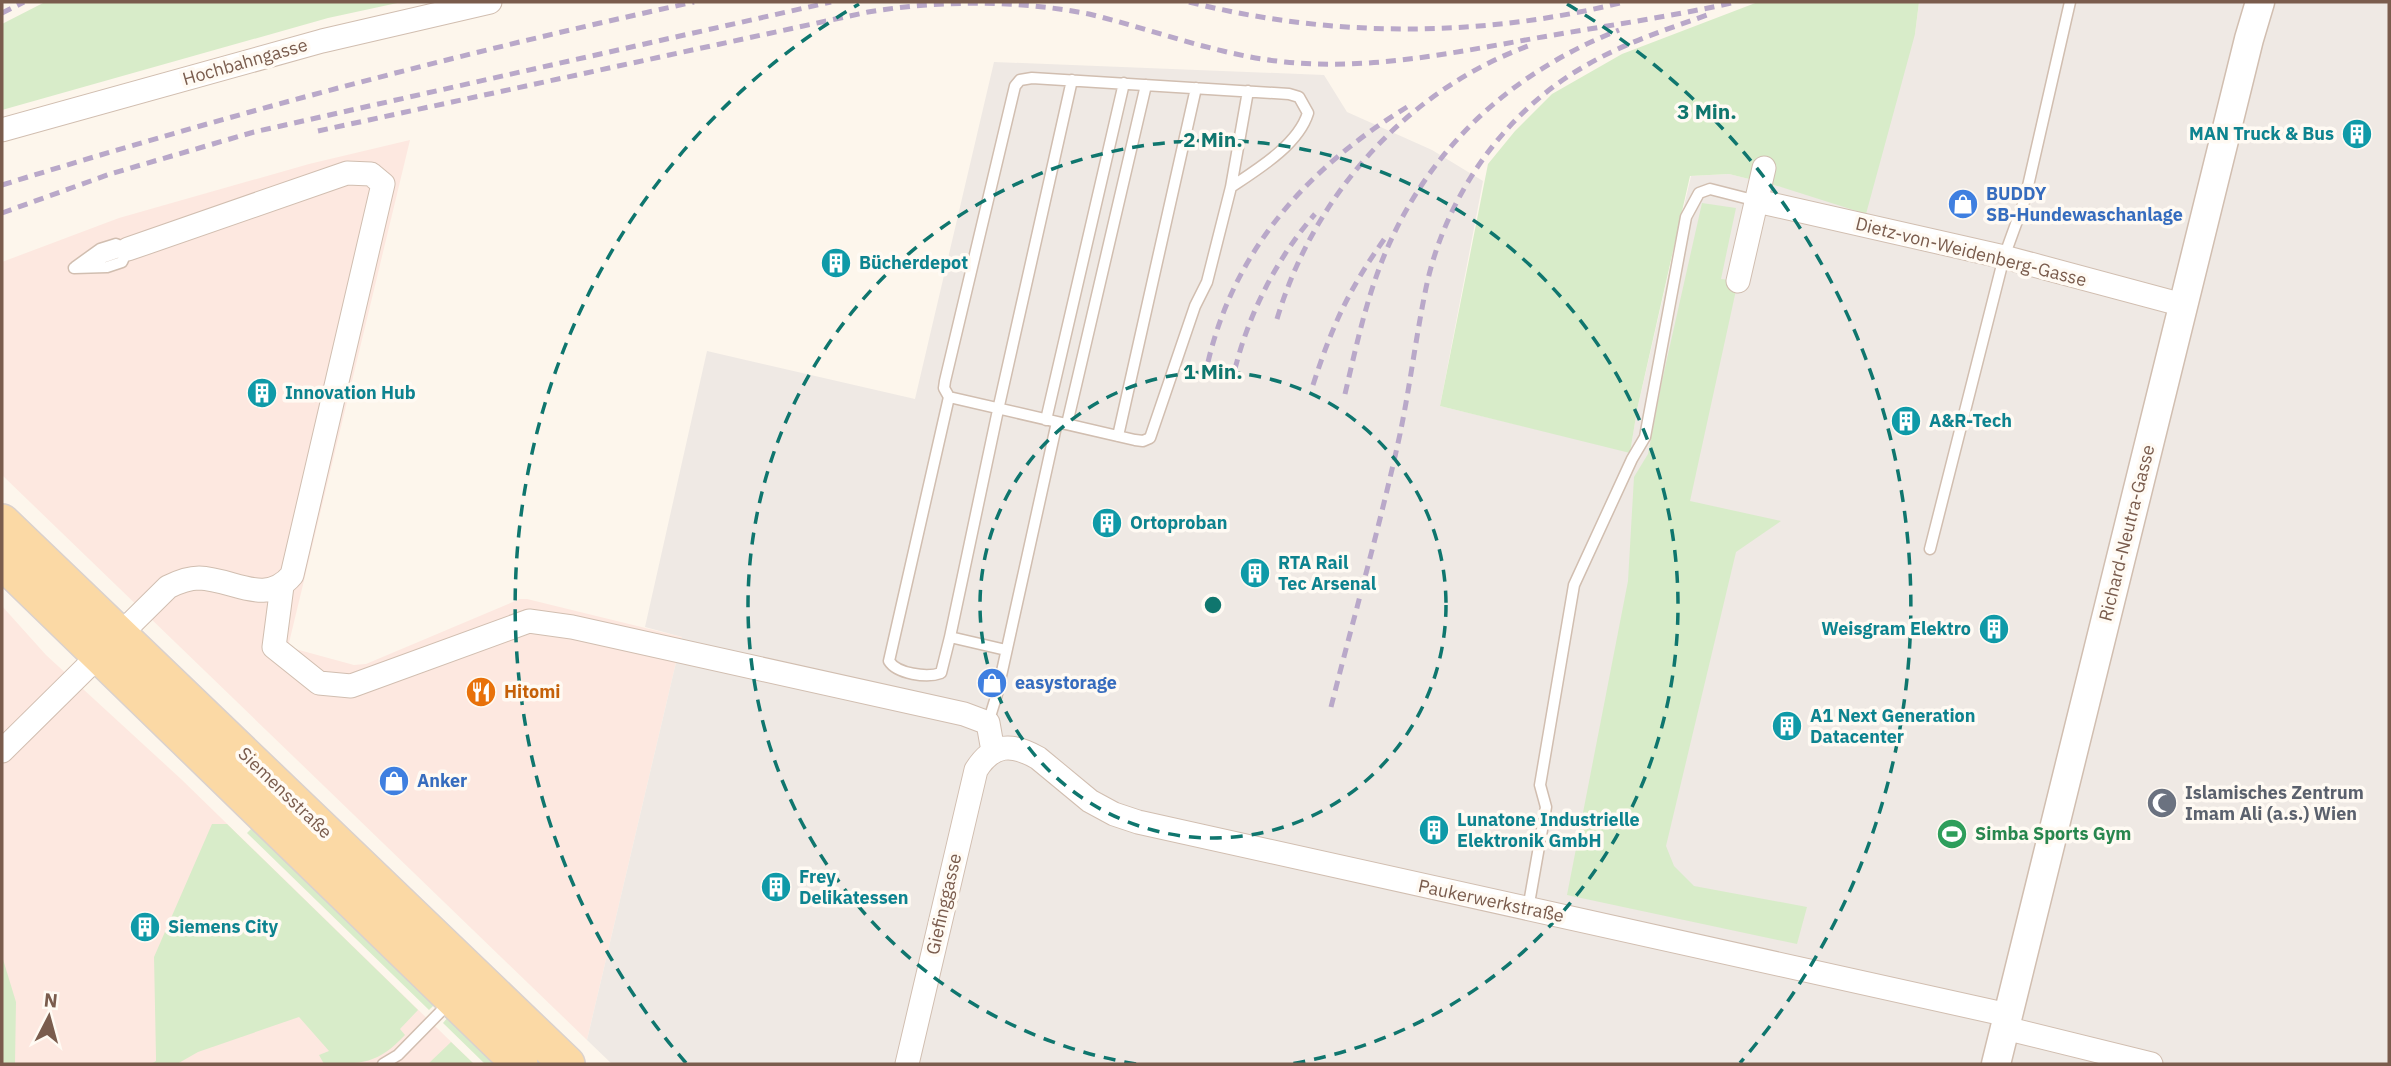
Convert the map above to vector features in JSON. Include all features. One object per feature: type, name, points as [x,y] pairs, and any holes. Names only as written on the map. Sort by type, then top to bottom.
[{"type":"main road","name":"Siemensstraße","points":[[2,522],[108,644],[453,999],[520,1064]]},
{"type":"main road","name":"Siemensstraße","points":[[2,561],[108,644],[566,1064]]},
{"type":"street","name":"Hochbahngasse","points":[[2,130],[322,41],[491,2]]},
{"type":"street","name":"Richard-Neutra-Gasse","points":[[1996,1064],[2260,2]]},
{"type":"street","points":[[1738,281],[1764,168]]},
{"type":"street","points":[[2,751],[168,587],[184,580],[208,579],[259,591],[274,590],[292,575],[383,184],[371,174],[347,173],[128,249]]},
{"type":"street","name":"Dietz-von-Weidenberg-Gasse","points":[[1758,201],[2004,257],[2183,305]]},
{"type":"street","points":[[282,586],[274,647],[319,683],[351,686],[529,621],[572,627],[964,714],[988,723],[993,751]]},
{"type":"street","name":"Paukerwerkstraße","points":[[993,751],[1010,747],[1027,752],[1046,764],[1090,801],[1114,814],[1138,822],[1528,909],[2006,1021],[2151,1064]]},
{"type":"street","name":"Giefinggasse","points":[[907,1064],[976,770],[993,751]]},
{"type":"lane","points":[[1930,549],[2004,257],[2025,199],[2070,2]]},
{"type":"lane","points":[[1072,80],[941,673],[930,675],[897,669],[891,665],[890,656],[948,397],[944,388],[945,381],[1014,86],[1020,80],[1032,78],[1072,80],[1124,83],[1248,91],[1299,97],[1308,113],[1305,123],[1274,158],[1231,187]]},
{"type":"lane","points":[[988,723],[1057,422],[1124,83]]},
{"type":"lane","points":[[1057,422],[1146,85]]},
{"type":"lane","points":[[1118,436],[1196,88]]},
{"type":"lane","points":[[948,397],[1118,436],[1143,441],[1150,438],[1195,306],[1207,282],[1231,187],[1248,91]]},
{"type":"lane","points":[[1528,909],[1546,807],[1540,785],[1574,585],[1632,459],[1645,437],[1686,217],[1699,193],[1710,189],[1758,201]]},
{"type":"lane","points":[[74,268],[128,249]]},
{"type":"lane","points":[[950,637],[1006,650]]},
{"type":"lane","points":[[383,1064],[398,1055],[453,999]]},
{"type":"shaded area","points":[[1919,2],[2389,2],[2389,1064],[612,1064],[587,1040],[682,637],[645,627],[707,351],[915,399],[994,62],[1324,75],[1347,112],[1432,150],[1483,181],[1440,406],[1630,452],[1637,410],[1691,176],[1729,174],[1781,187],[1915,34]]},
{"type":"shaded area","points":[[410,140],[288,647],[354,665],[366,664],[520,599],[682,637],[587,1040],[2,475],[2,262],[119,218],[309,164]]},
{"type":"shaded area","points":[[2,606],[46,655],[181,779],[474,1064],[2,1064]]},
{"type":"green space","points":[[45,2],[402,2],[328,18],[2,110],[2,24]]},
{"type":"green space","points":[[1758,2],[1919,2],[1915,34],[1866,214],[1729,174],[1690,176],[1637,410],[1630,453],[1440,406],[1488,164],[1515,131],[1552,94],[1622,54]]},
{"type":"green space","points":[[1702,203],[1736,208],[1721,279],[1738,281],[1690,501],[1781,521],[1736,552],[1666,846],[1674,866],[1694,886],[1807,907],[1797,944],[1567,895],[1628,581],[1634,477],[1648,454]]},
{"type":"green space","points":[[212,824],[227,824],[418,1010],[400,1029],[405,1035],[395,1045],[369,1060],[349,1064],[324,1064],[319,1055],[329,1051],[299,1017],[198,1052],[177,1064],[151,1064],[156,1061],[154,957]]},
{"type":"green space","points":[[255,825],[435,1004],[429,1010],[247,833]]},
{"type":"green space","points":[[2,956],[16,1002],[15,1064],[2,1064]]},
{"type":"green space","points":[[448,1017],[496,1064],[485,1064],[443,1023]]},
{"type":"green space","points":[[451,1042],[474,1064],[428,1064]]},
{"type":"railway","points":[[2,13],[24,2]]},
{"type":"railway","points":[[2,185],[346,86],[519,42],[694,2]]},
{"type":"railway","points":[[2,213],[110,174],[254,132],[831,2]]},
{"type":"railway","points":[[1189,2],[1297,22],[1406,29],[1516,22],[1624,2]]},
{"type":"railway","points":[[318,131],[868,12],[923,5],[979,3],[1062,9],[1260,59],[1351,64],[1450,53],[1736,2]]},
{"type":"railway","points":[[1331,707],[1404,416],[1426,288],[1447,221],[1463,190],[1504,132],[1556,85],[1615,50],[1707,15]]},
{"type":"railway","points":[[1345,394],[1362,324],[1384,256],[1425,181],[1450,148],[1478,118],[1509,91],[1580,47],[1619,30]]},
{"type":"railway","points":[[1277,319],[1293,274],[1315,230],[1341,190],[1371,153],[1405,119],[1443,90],[1484,66],[1528,46]]},
{"type":"railway","points":[[1208,362],[1220,321],[1237,282],[1257,247],[1281,214],[1338,156],[1407,107]]},
{"type":"railway","points":[[1235,369],[1248,327],[1266,287],[1288,249],[1315,214]]},
{"type":"railway","points":[[1313,385],[1343,308],[1385,238]]},
{"type":"place","name":"MAN Truck & Bus","points":[[2357,134]]},
{"type":"place","name":"BUDDY SB-Hundewaschanlage","points":[[1963,204]]},
{"type":"place","name":"Bücherdepot","points":[[836,263]]},
{"type":"place","name":"Innovation Hub","points":[[262,393]]},
{"type":"place","name":"A&R-Tech","points":[[1906,421]]},
{"type":"place","name":"Ortoproban","points":[[1107,523]]},
{"type":"place","name":"RTA Rail Tec Arsenal","points":[[1255,573]]},
{"type":"place","name":"Weisgram Elektro","points":[[1994,629]]},
{"type":"place","name":"easystorage","points":[[992,683]]},
{"type":"place","name":"Hitomi","points":[[481,692]]},
{"type":"place","name":"A1 Next Generation Datacenter","points":[[1787,726]]},
{"type":"place","name":"Anker","points":[[394,781]]},
{"type":"place","name":"Islamisches Zentrum Imam Ali (a.s.) Wien","points":[[2162,803]]},
{"type":"place","name":"Lunatone Industrielle Elektronik GmbH","points":[[1434,830]]},
{"type":"place","name":"Simba Sports Gym","points":[[1952,834]]},
{"type":"place","name":"Frey Delikatessen","points":[[776,887]]},
{"type":"place","name":"Siemens City","points":[[145,927]]}]
